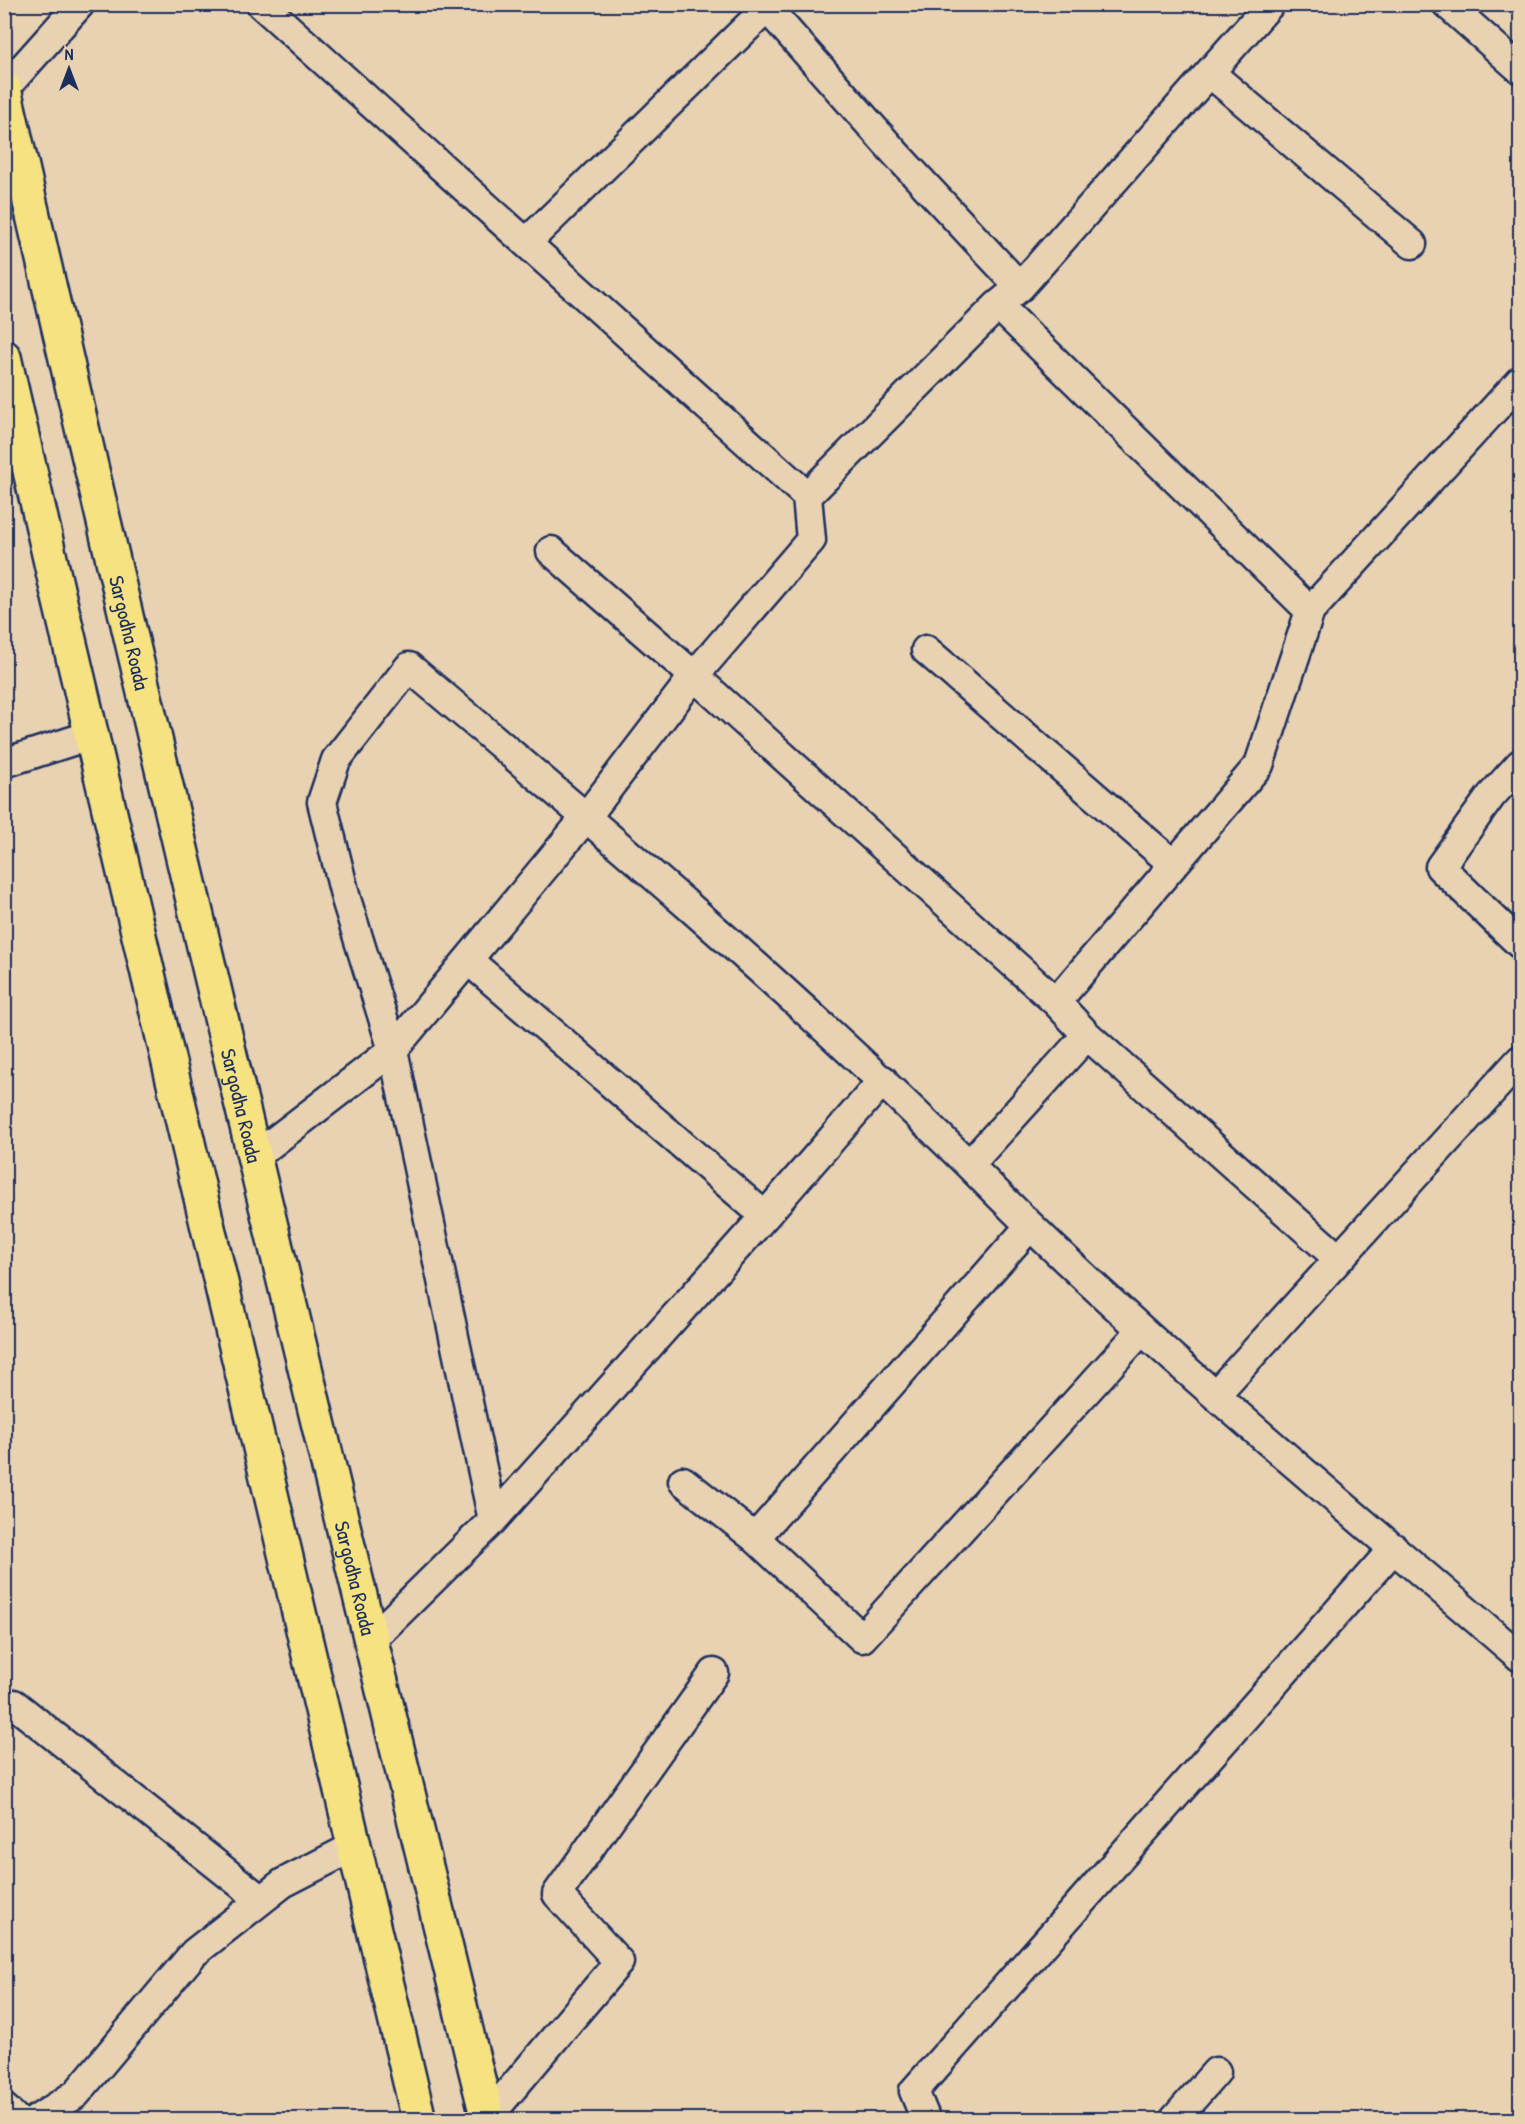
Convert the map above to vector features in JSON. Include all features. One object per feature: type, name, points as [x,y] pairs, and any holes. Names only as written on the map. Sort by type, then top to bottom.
[{"type":"highway","name":"Sargodha Roada","points":[[4,89],[110,554],[369,1642],[488,2118]]},
{"type":"highway","points":[[4,357],[91,735],[419,2120]]},
{"type":"street","points":[[4,89],[80,4]]},
{"type":"street","points":[[254,1156],[393,1050],[587,816],[694,676],[811,540],[807,496],[261,4]]},
{"type":"street","points":[[807,496],[1009,296],[1270,4]]},
{"type":"street","points":[[1447,4],[1521,69]]},
{"type":"street","points":[[526,243],[769,6],[896,154],[1009,296],[1310,611]]},
{"type":"street","points":[[1210,73],[1412,244]]},
{"type":"street","points":[[1056,1002],[1258,765],[1310,611],[1521,381]]},
{"type":"street","points":[[551,551],[694,676],[1056,1002],[1087,1035],[1339,1260]]},
{"type":"street","points":[[926,650],[1173,864]]},
{"type":"street","points":[[493,1520],[393,1050],[346,899],[322,802],[336,760],[409,667],[587,816],[883,1080],[1030,1226],[1141,1331],[1521,1657]]},
{"type":"street","points":[[4,764],[91,735]]},
{"type":"street","points":[[1521,764],[1491,796],[1440,867],[1521,944]]},
{"type":"street","points":[[468,960],[765,1216]]},
{"type":"street","points":[[969,1165],[1087,1035]]},
{"type":"street","points":[[1216,1394],[1521,1060]]},
{"type":"street","points":[[369,1642],[493,1520],[765,1216],[883,1080]]},
{"type":"street","points":[[755,1538],[1030,1226]]},
{"type":"street","points":[[683,1481],[755,1538],[862,1638],[1141,1331]]},
{"type":"street","points":[[926,2120],[914,2091],[1394,1548]]},
{"type":"street","points":[[488,2118],[619,1962],[557,1894],[714,1673]]},
{"type":"street","points":[[14,1704],[261,1900]]},
{"type":"street","points":[[36,2120],[76,2094],[194,1953],[283,1882],[355,1846]]},
{"type":"street","points":[[1174,2120],[1216,2072]]},
{"type":"street","points":[[4,2108],[17,2120]]}]
